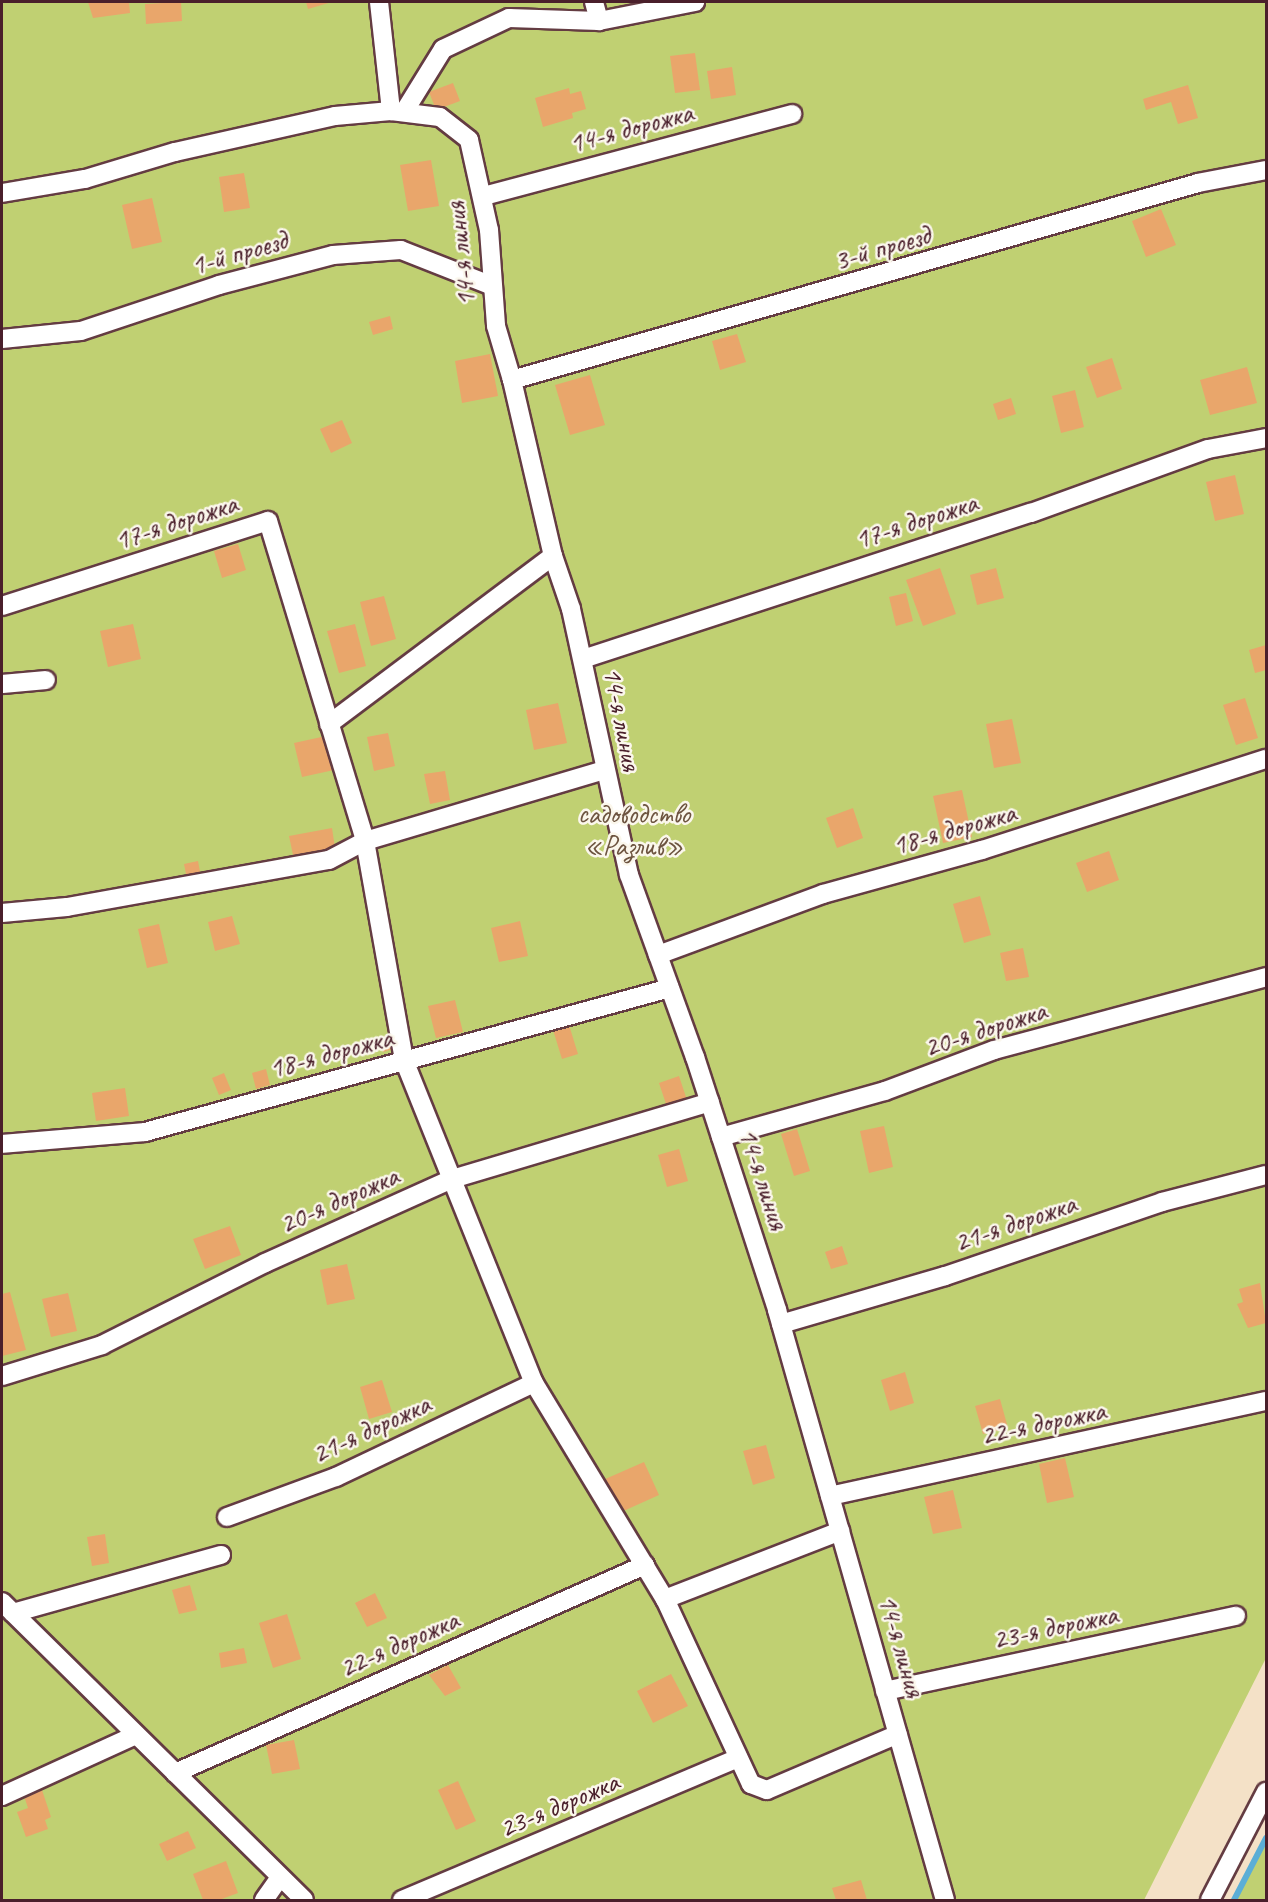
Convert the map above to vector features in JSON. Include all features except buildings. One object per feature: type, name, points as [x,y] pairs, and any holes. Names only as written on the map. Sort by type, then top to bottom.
[{"type":"street","points":[[379,2],[397,111]]},
{"type":"street","points":[[594,2],[598,21]]},
{"type":"street","points":[[397,111],[442,49],[509,18],[598,21],[695,2]]},
{"type":"street","name":"14-я линия","points":[[2,192],[84,179],[176,152],[335,116],[397,111],[440,117],[469,140],[484,196],[490,285],[496,326],[512,380],[553,556],[583,658],[604,770],[628,875],[710,1102],[781,1324],[945,1900]]},
{"type":"street","name":"14-я дорожка","points":[[484,196],[792,114]]},
{"type":"street","name":"3-й проезд","points":[[512,380],[1198,183],[1266,170]]},
{"type":"street","name":"1-й проезд","points":[[2,339],[81,331],[219,285],[333,255],[401,250],[490,285]]},
{"type":"street","name":"17-я дорожка","points":[[583,658],[1031,513],[1208,449],[1266,438]]},
{"type":"street","name":"17-я дорожка","points":[[2,606],[268,521],[365,841],[404,1060],[534,1383],[665,1599],[751,1784],[767,1790],[898,1734]]},
{"type":"street","points":[[328,724],[553,556]]},
{"type":"street","points":[[2,684],[46,680]]},
{"type":"street","name":"18-я дорожка","points":[[658,955],[823,894],[982,850],[1266,759]]},
{"type":"street","points":[[2,913],[67,907],[329,860],[365,841],[604,770]]},
{"type":"street","name":"20-я дорожка","points":[[721,1137],[885,1091],[994,1050],[1266,977]]},
{"type":"street","name":"18-я дорожка","points":[[2,1143],[145,1132],[670,988]]},
{"type":"street","name":"20-я дорожка","points":[[2,1376],[102,1345],[265,1263],[452,1179],[710,1102]]},
{"type":"street","name":"21-я дорожка","points":[[781,1324],[945,1276],[1162,1202],[1266,1175]]},
{"type":"street","name":"21-я дорожка","points":[[227,1516],[336,1477],[534,1383]]},
{"type":"street","name":"22-я дорожка","points":[[830,1496],[1266,1401]]},
{"type":"street","points":[[665,1599],[840,1531]]},
{"type":"street","points":[[7,1607],[221,1555]]},
{"type":"street","name":"22-я дорожка","points":[[175,1773],[645,1565]]},
{"type":"street","points":[[7,1607],[304,1900]]},
{"type":"street","name":"23-я дорожка","points":[[885,1691],[1236,1616]]},
{"type":"street","points":[[2,1796],[136,1735]]},
{"type":"street","name":"23-я дорожка","points":[[402,1900],[738,1758]]},
{"type":"street","points":[[1210,1900],[1266,1792]]},
{"type":"street","points":[[264,1900],[280,1877]]},
{"type":"green space","name":"садоводство «Разлив»","points":[[2,2],[1266,2],[1266,1658],[1144,1900],[2,1900]]},
{"type":"green space","points":[[1266,1838],[1266,1900],[1234,1900]]},
{"type":"waterway","points":[[1234,1900],[1266,1838]]}]
